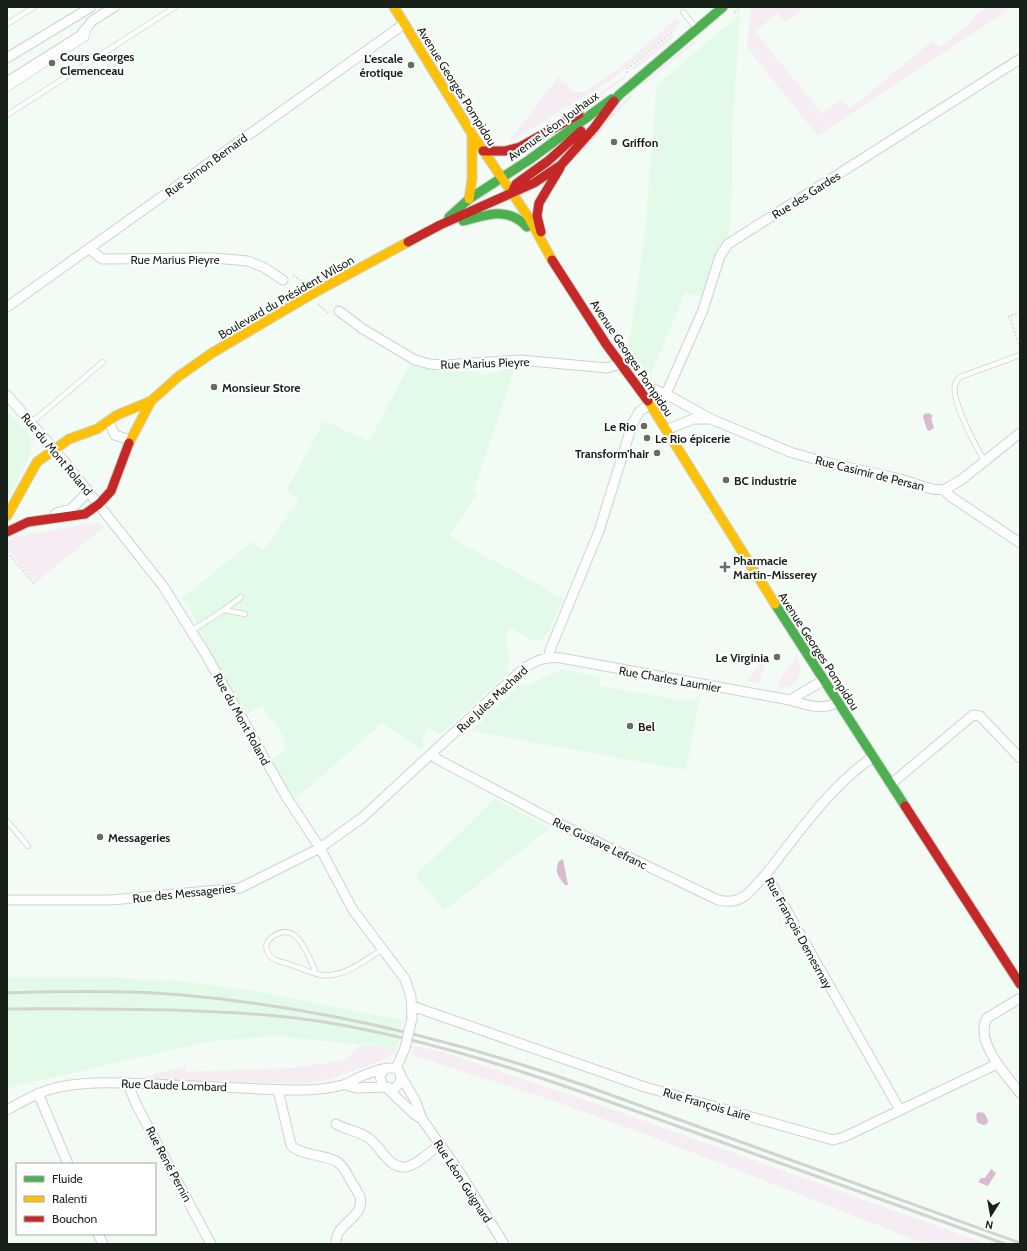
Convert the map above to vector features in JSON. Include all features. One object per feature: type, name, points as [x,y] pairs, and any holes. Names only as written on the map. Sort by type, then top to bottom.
[{"type":"main road","name":"Avenue Georges Pompidou","points":[[394,7],[472,134],[529,218],[541,242],[620,364],[650,404],[724,525],[1020,984]]},
{"type":"main road","name":"Avenue Léon Jouhaux","points":[[511,193],[534,183],[561,166],[594,128],[619,95],[723,7]]},
{"type":"main road","name":"Avenue Léon Jouhaux","points":[[501,178],[554,142],[604,103],[619,95]]},
{"type":"main road","points":[[483,151],[505,151],[520,147],[592,106],[604,103]]},
{"type":"main road","points":[[511,193],[516,184],[559,152],[594,118],[604,103]]},
{"type":"main road","points":[[469,199],[472,179],[472,134]]},
{"type":"main road","points":[[541,242],[541,233],[537,216],[539,203],[561,166]]},
{"type":"main road","name":"Boulevard du Président Wilson","points":[[440,225],[469,199],[501,178]]},
{"type":"main road","name":"Boulevard du Président Wilson","points":[[7,516],[32,468],[54,448],[69,439],[98,429],[117,415],[151,401],[179,376],[212,353],[312,294],[440,225],[511,193]]},
{"type":"main road","points":[[440,225],[508,213],[522,220],[533,235],[541,242]]},
{"type":"main road","name":"Boulevard du Président Wilson","points":[[7,532],[28,522],[38,522],[85,514],[106,498],[115,482],[130,440],[151,401]]},
{"type":"street","points":[[7,58],[91,7]]},
{"type":"street","points":[[7,82],[80,36],[90,24],[114,7]]},
{"type":"street","name":"Rue Simon Bernard","points":[[7,307],[404,24]]},
{"type":"street","name":"Rue des Gardes","points":[[666,394],[703,310],[720,256],[728,244],[1020,58]]},
{"type":"street","name":"Rue Marius Pieyre","points":[[90,249],[102,259],[214,258],[248,261],[263,266],[283,280]]},
{"type":"street","name":"Rue Marius Pieyre","points":[[339,311],[363,328],[415,360],[430,364],[443,365],[505,360],[607,368],[620,364]]},
{"type":"street","name":"Rue Casimir de Persan","points":[[644,395],[656,390],[711,419],[806,457],[900,479],[932,489],[944,490],[950,496],[1020,543]]},
{"type":"street","name":"Rue du Mont Roland","points":[[7,395],[54,448],[163,586],[191,631],[287,798],[320,848],[353,910],[405,979],[411,997],[412,1018],[405,1048],[396,1069]]},
{"type":"street","points":[[549,657],[552,643],[599,531],[632,425],[639,412],[650,404]]},
{"type":"street","points":[[126,411],[134,418],[138,426]]},
{"type":"street","name":"Rue Casimir de Persan","points":[[666,430],[693,419],[711,419]]},
{"type":"street","points":[[109,422],[116,434],[130,440]]},
{"type":"street","points":[[944,490],[985,461],[1020,433]]},
{"type":"street","points":[[28,522],[36,517],[71,509],[89,491]]},
{"type":"street","name":"Rue Charles Laumier","points":[[549,657],[824,707],[831,707],[838,702]]},
{"type":"street","name":"Rue Jules Machard","points":[[320,848],[371,810],[524,668],[542,658],[549,657]]},
{"type":"street","points":[[790,700],[824,680]]},
{"type":"street","points":[[891,784],[973,715],[980,716],[1020,758]]},
{"type":"street","name":"Rue Gustave Lefranc","points":[[432,754],[437,759],[560,824],[718,900],[733,902],[740,900],[746,896],[766,874]]},
{"type":"street","name":"Rue François Demesmay","points":[[873,757],[852,774],[825,801],[766,874],[900,1110]]},
{"type":"street","name":"Rue des Messageries","points":[[7,900],[111,900],[240,888],[320,848]]},
{"type":"street","points":[[1020,998],[991,1015],[984,1023],[984,1036],[997,1064],[1020,1093]]},
{"type":"street","name":"Rue François Laire","points":[[412,1006],[646,1087],[833,1140],[844,1137],[997,1064]]},
{"type":"street","points":[[385,1069],[396,1069],[402,1078],[397,1087],[386,1088],[380,1078],[385,1069]]},
{"type":"street","name":"Rue Claude Lombard","points":[[346,1085],[355,1078],[385,1069]]},
{"type":"street","name":"Rue Léon Guignard","points":[[402,1078],[415,1100],[422,1119],[504,1244]]},
{"type":"street","name":"Rue Claude Lombard","points":[[7,1110],[38,1093],[78,1084],[130,1083],[278,1090],[314,1089],[346,1085],[356,1088],[386,1088]]},
{"type":"street","name":"Rue René Pernin","points":[[130,1083],[136,1104],[211,1244]]},
{"type":"street","name":"Rue Léon Guignard","points":[[386,1088],[414,1114],[422,1119]]},
{"type":"street","points":[[278,1090],[291,1145],[299,1151],[340,1162],[345,1168],[359,1196],[361,1203],[360,1210],[343,1227],[336,1244]]},
{"type":"street","points":[[38,1093],[68,1163]]},
{"type":"street","points":[[336,1124],[346,1130],[367,1136],[393,1165],[399,1168],[410,1166],[440,1145]]},
{"type":"street","points":[[98,1235],[103,1244]]},
{"type":"lane","points":[[7,24],[34,7]]},
{"type":"lane","points":[[7,115],[175,7]]},
{"type":"lane","points":[[683,12],[696,29]]},
{"type":"lane","points":[[7,89],[86,38],[90,24]]},
{"type":"lane","points":[[985,461],[978,451],[964,422],[954,391],[954,386],[960,377],[1020,355]]},
{"type":"lane","points":[[32,422],[103,362]]},
{"type":"lane","points":[[191,631],[224,610],[241,596]]},
{"type":"lane","points":[[224,610],[245,614]]},
{"type":"lane","points":[[7,821],[28,846]]},
{"type":"lane","points":[[316,973],[300,939],[293,934],[277,934],[271,938],[266,945],[267,952],[274,959],[316,973],[322,975],[338,974],[358,965],[383,949]]},
{"type":"path","points":[[729,17],[741,7]]},
{"type":"path","points":[[293,275],[309,288]]},
{"type":"path","points":[[318,303],[319,306],[328,313],[339,311]]},
{"type":"path","points":[[1020,313],[1009,316],[1020,349]]},
{"type":"path","points":[[7,552],[36,586]]},
{"type":"shaded area","points":[[751,7],[804,7],[786,23],[777,13],[755,32],[822,113],[842,100],[850,109],[932,41],[939,48],[974,20],[973,17],[985,7],[1005,7],[1007,11],[818,136],[747,48]]},
{"type":"shaded area","points":[[740,14],[732,129],[732,189],[729,238],[717,251],[701,297],[685,292],[651,374],[628,352],[645,233],[657,85]]},
{"type":"shaded area","points":[[677,18],[679,25],[607,83],[508,143],[558,77],[573,92],[583,93],[623,65]]},
{"type":"shaded area","points":[[672,35],[674,37],[634,70],[632,68]]},
{"type":"shaded area","points":[[694,41],[696,43],[645,84],[644,82]]},
{"type":"shaded area","points":[[625,75],[626,77],[598,98],[575,112],[574,110]]},
{"type":"shaded area","points":[[631,94],[633,96],[585,150],[583,148],[609,116]]},
{"type":"shaded area","points":[[410,365],[444,372],[473,371],[482,374],[494,373],[504,369],[515,369],[473,491],[477,494],[449,536],[564,599],[548,632],[541,640],[533,641],[511,628],[506,635],[510,663],[507,664],[508,673],[440,735],[429,727],[423,739],[423,751],[382,723],[294,800],[271,760],[287,748],[282,739],[284,738],[274,721],[272,722],[270,717],[268,718],[263,705],[245,715],[199,631],[191,609],[182,598],[253,541],[261,551],[265,549],[299,500],[286,491],[324,421],[369,441]]},
{"type":"shaded area","points":[[7,411],[31,437],[31,454],[7,500]]},
{"type":"shaded area","points":[[929,413],[933,416],[931,418],[934,428],[929,431],[927,430],[923,417],[924,414]]},
{"type":"shaded area","points":[[99,522],[103,528],[35,583],[7,548],[7,542],[13,537]]},
{"type":"shaded area","points":[[795,656],[800,668],[798,679],[791,686],[778,688],[781,677],[793,663]]},
{"type":"shaded area","points":[[762,661],[765,663],[759,683],[747,681]]},
{"type":"shaded area","points":[[561,669],[600,677],[599,686],[685,701],[700,696],[686,770],[471,731],[523,683],[526,686]]},
{"type":"shaded area","points":[[495,799],[550,828],[444,911],[416,875]]},
{"type":"shaded area","points":[[563,859],[568,885],[565,885],[557,871],[559,861]]},
{"type":"shaded area","points":[[7,977],[100,977],[174,981],[250,990],[402,1020],[397,1048],[274,1036],[206,1042],[7,1088]]},
{"type":"shaded area","points":[[360,1045],[397,1048],[391,1056],[366,1066],[330,1079],[303,1084],[144,1079],[144,1077],[186,1066],[186,1072],[293,1068],[341,1061],[351,1056]]},
{"type":"shaded area","points":[[414,1046],[443,1052],[591,1102],[987,1244],[926,1244],[658,1139],[557,1102],[412,1055]]},
{"type":"shaded area","points":[[978,1112],[984,1113],[988,1120],[987,1124],[983,1125],[977,1122],[976,1115]]},
{"type":"shaded area","points":[[991,1169],[996,1173],[988,1186],[978,1182],[981,1178],[985,1178]]},
{"type":"railway","points":[[7,993],[95,991],[138,992],[234,1000],[336,1017],[437,1040],[537,1069],[586,1086],[1020,1243]]},
{"type":"railway","points":[[7,1009],[173,1010],[268,1015],[305,1019],[369,1030],[459,1053],[546,1080],[1005,1244]]},
{"type":"traffic: fast","points":[[614,101],[619,95],[723,7]]},
{"type":"traffic: fast","points":[[449,217],[469,199],[529,160],[612,99]]},
{"type":"traffic: fast","points":[[463,221],[489,215],[505,214],[520,220],[527,227]]},
{"type":"traffic: fast","points":[[775,604],[905,806]]},
{"type":"traffic: slow","points":[[394,7],[472,134],[529,218],[552,260]]},
{"type":"traffic: slow","points":[[469,199],[472,179],[472,134]]},
{"type":"traffic: slow","points":[[129,443],[151,401],[179,376],[212,353],[312,294],[408,242]]},
{"type":"traffic: slow","points":[[7,516],[37,462],[69,439],[97,429],[117,415],[151,401]]},
{"type":"traffic: slow","points":[[648,401],[775,604]]},
{"type":"traffic: jam","points":[[408,242],[440,225],[534,183],[561,165],[594,128],[614,101]]},
{"type":"traffic: jam","points":[[483,151],[505,151],[520,147],[579,114]]},
{"type":"traffic: jam","points":[[513,190],[516,184],[548,161],[581,131]]},
{"type":"traffic: jam","points":[[541,232],[537,216],[539,203],[560,168]]},
{"type":"traffic: jam","points":[[552,260],[606,344],[648,401]]},
{"type":"traffic: jam","points":[[7,532],[28,522],[85,514],[99,504],[111,491],[129,443]]},
{"type":"traffic: jam","points":[[905,806],[1020,984]]},
{"type":"place","name":"Cours Georges Clemenceau","points":[[52,63]]},
{"type":"place","name":"L'escale érotique","points":[[411,65]]},
{"type":"place","name":"Griffon","points":[[614,142]]},
{"type":"place","name":"Monsieur Store","points":[[214,387]]},
{"type":"place","name":"Le Rio","points":[[644,426]]},
{"type":"place","name":"Le Rio épicerie","points":[[647,438]]},
{"type":"place","name":"Transform'hair","points":[[657,453]]},
{"type":"place","name":"BC industrie","points":[[726,480]]},
{"type":"place","name":"Pharmacie Martin-Misserey","points":[[725,567]]},
{"type":"place","name":"Le Virginia","points":[[777,657]]},
{"type":"place","name":"Bel","points":[[630,726]]},
{"type":"place","name":"Messageries","points":[[100,837]]}]
